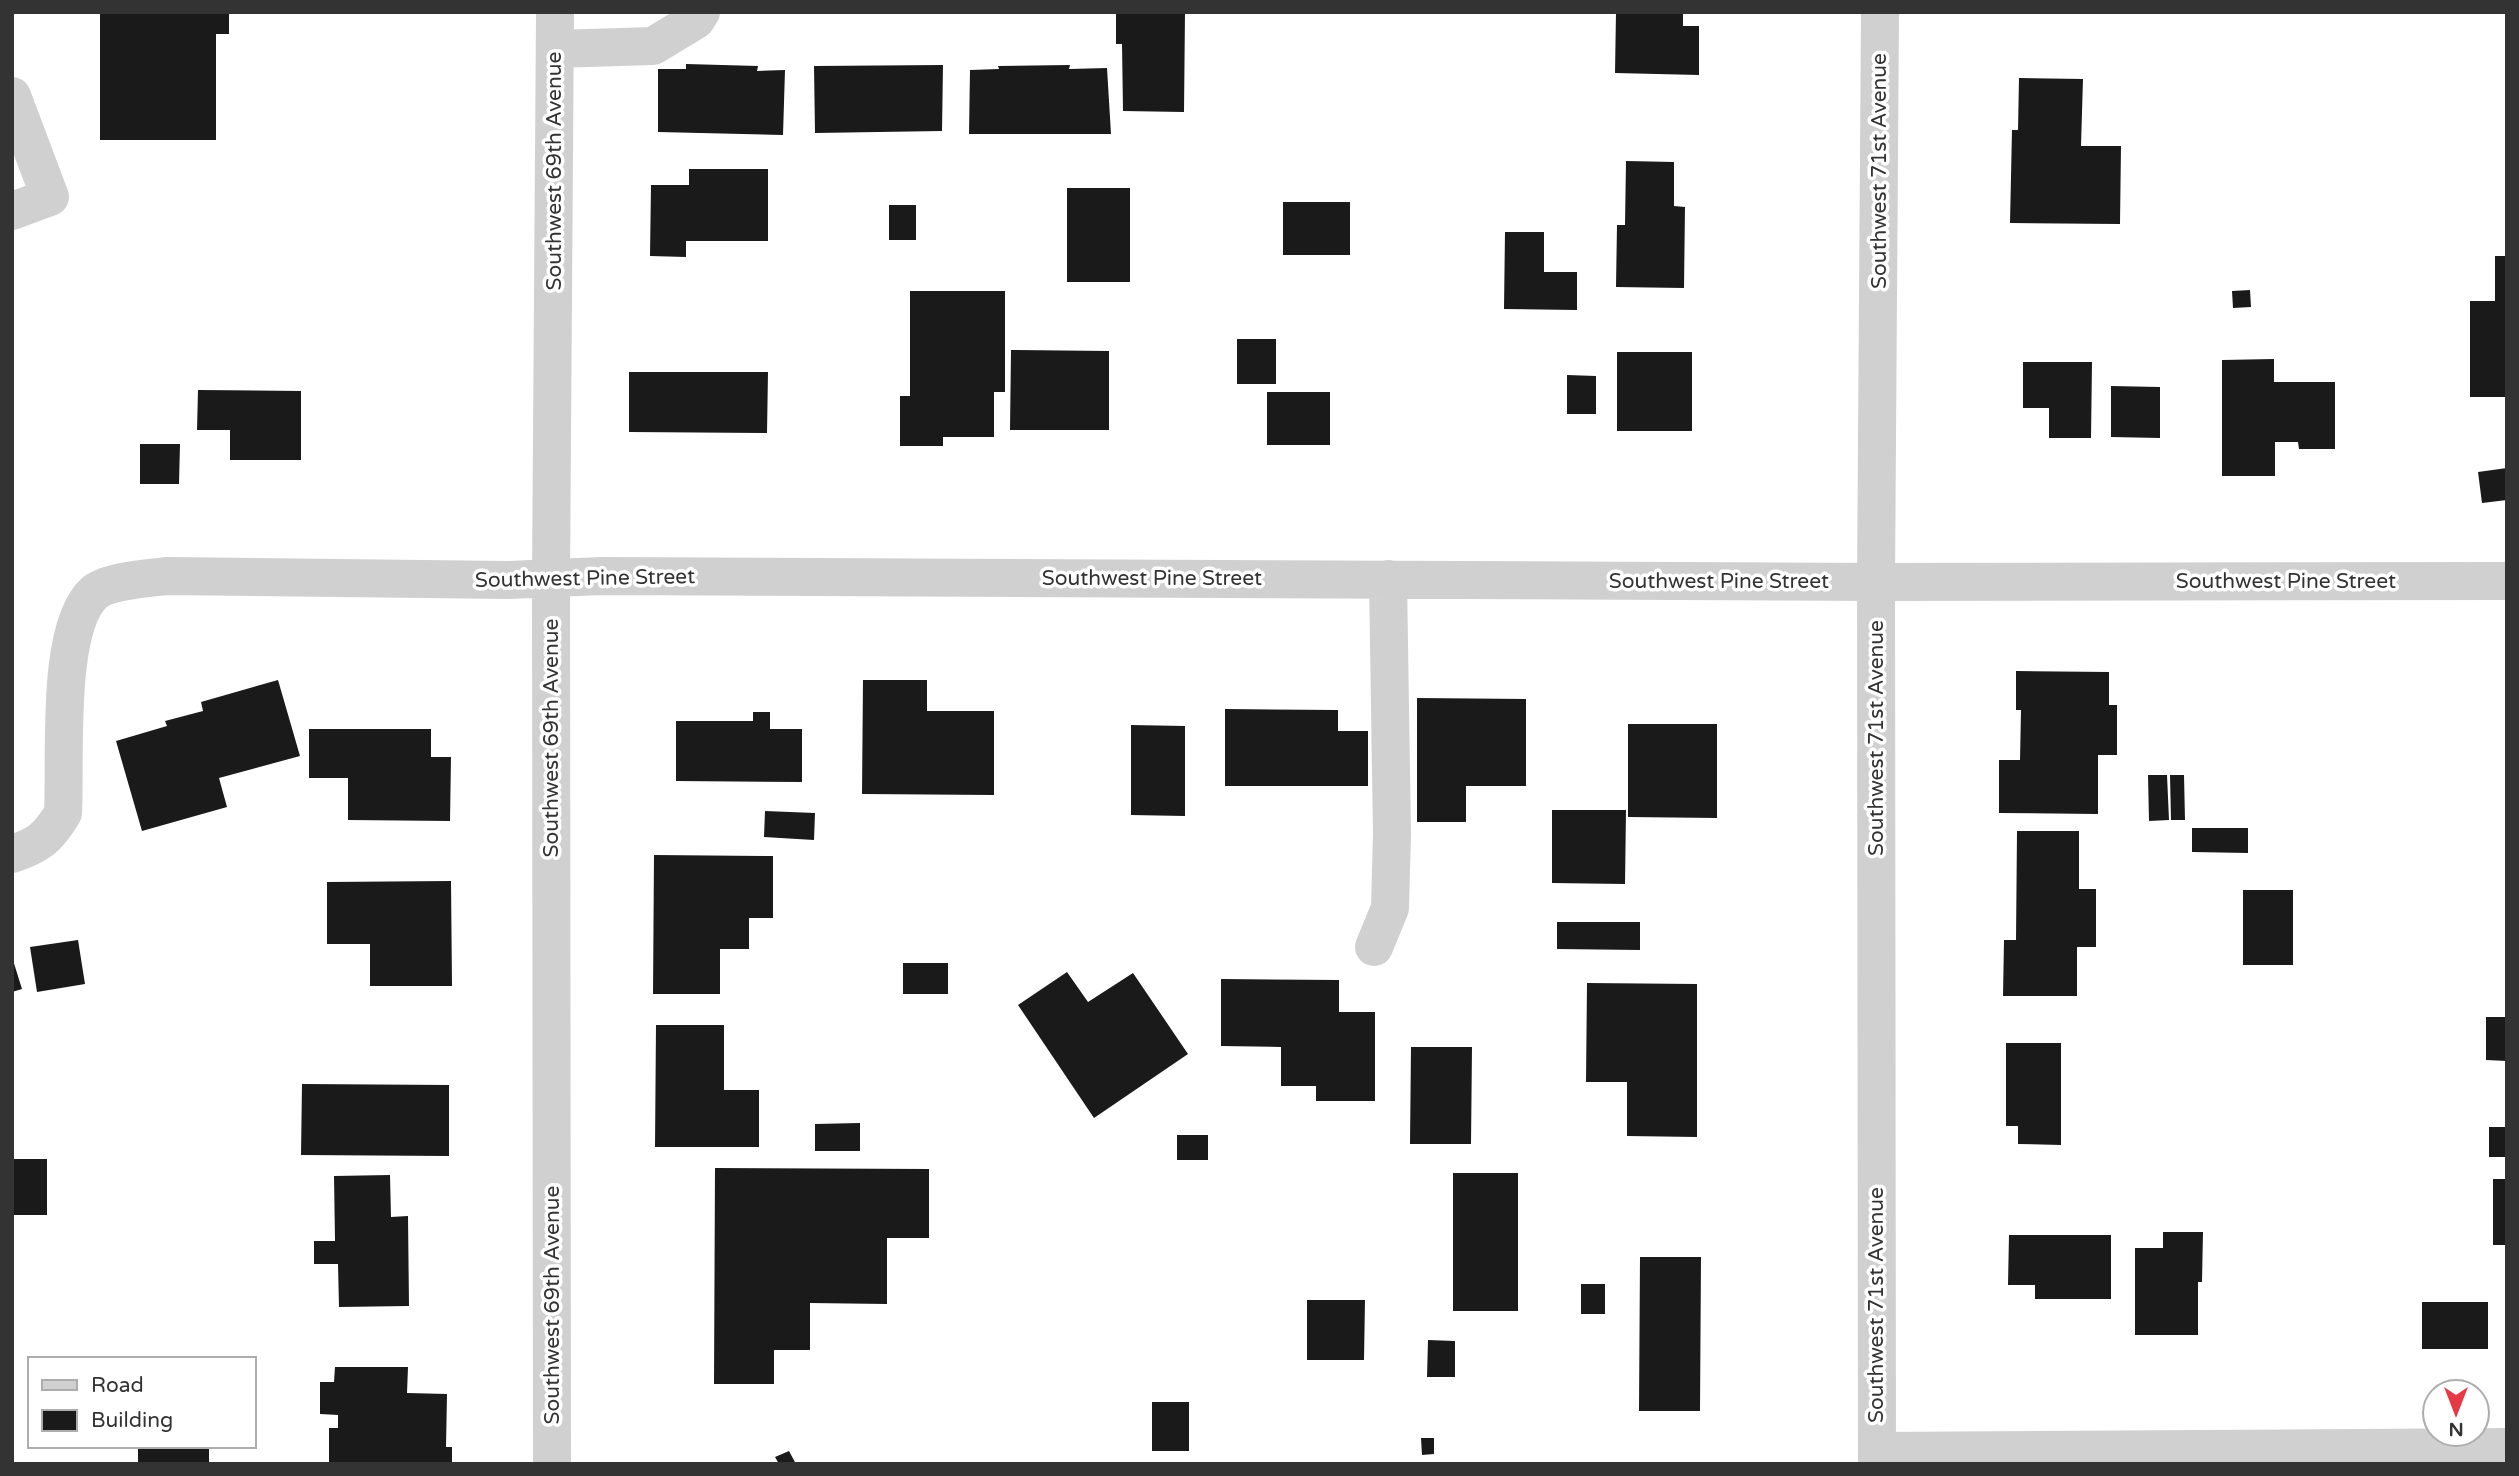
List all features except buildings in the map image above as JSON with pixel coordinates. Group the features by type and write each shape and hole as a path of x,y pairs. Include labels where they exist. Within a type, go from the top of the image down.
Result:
{"street":[{"path":"555,31 653,46 696,20 701,12"},
{"name":"Southwest 71st Avenue","path":"1877,1457 1876,582 1880,12"},
{"name":"Southwest 69th Avenue","path":"552,1464 551,579 555,31"},
{"path":"12,96 50,197 12,211"},
{"name":"Southwest Pine Street","path":"12,854 33,847 50,834 63,813 68,655 75,624 83,607 96,591 130,580 168,576 508,580 602,576 1876,582 2507,581"},
{"path":"1374,947 1390,908 1392,834 1388,579"},
{"path":"1877,1457 2507,1447"}]}
